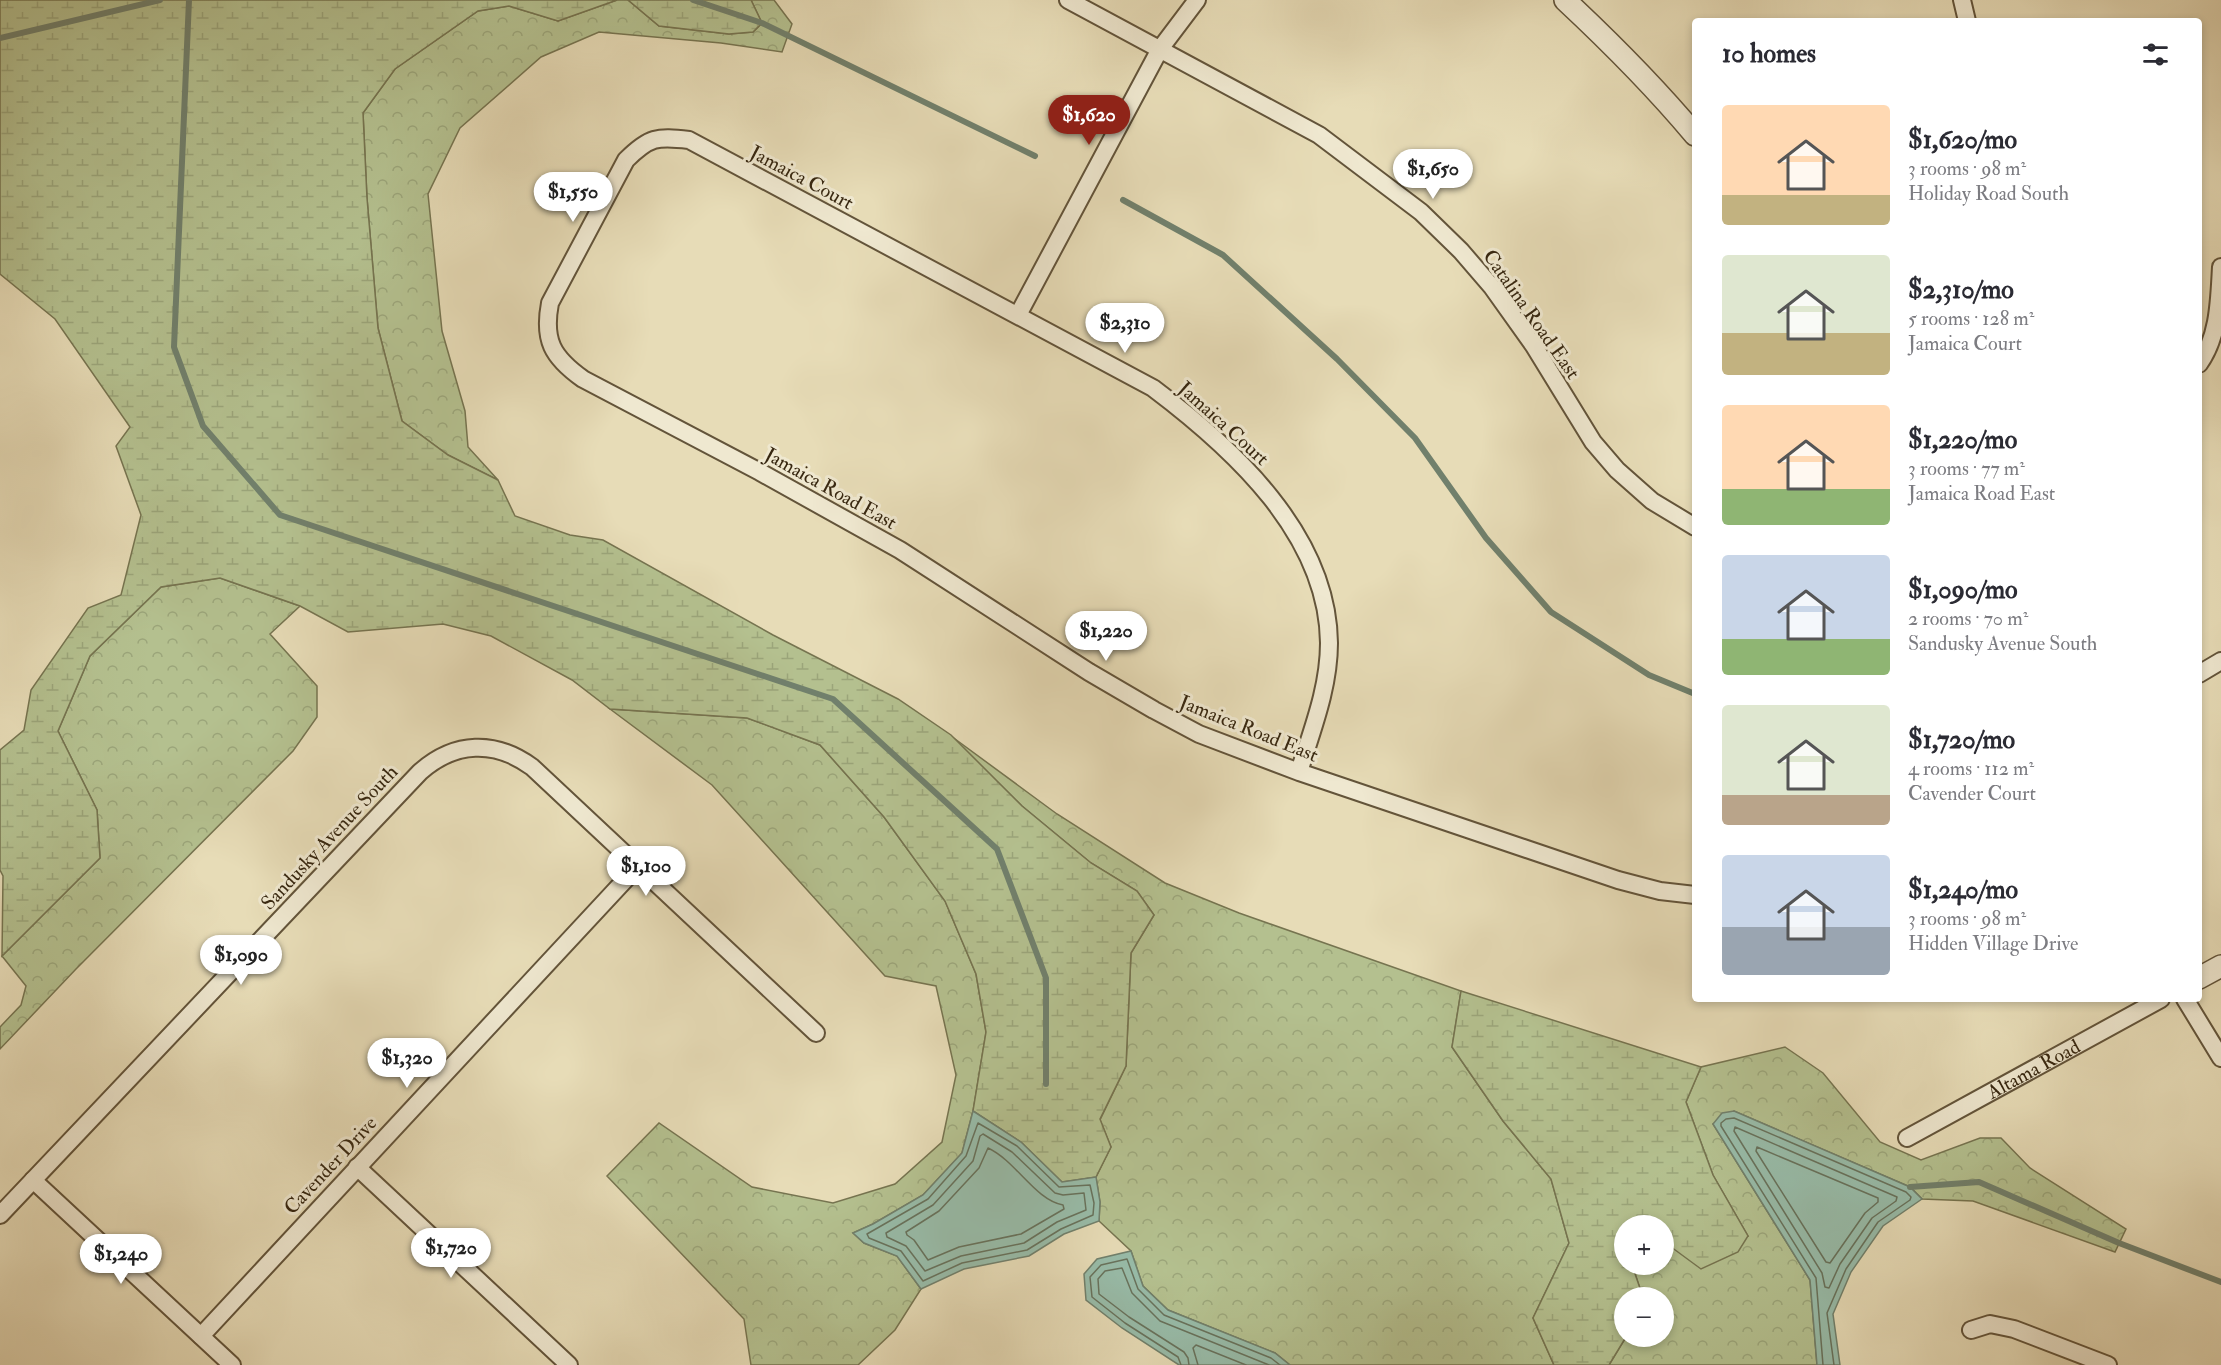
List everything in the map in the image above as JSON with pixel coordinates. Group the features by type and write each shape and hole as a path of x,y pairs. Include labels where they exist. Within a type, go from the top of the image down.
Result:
{"street":[{"name":"Catalina Road East","path":"1068,0 1319,135 1421,212 1461,251 1492,287 1534,346 1593,442 1617,470 1652,501 1692,525"},
{"path":"1018,315 1160,49 1197,0"},
{"path":"1565,0 1630,61 1658,90 1692,131"},
{"path":"1962,0 1966,18"},
{"name":"Jamaica Court","path":"551,346 547,322 550,303 626,160 641,144 663,137 688,140 1154,388 1194,419 1234,455 1265,490 1295,533 1313,567 1326,605 1329,644 1325,687 1299,772"},
{"path":"2202,360 2216,329 2221,267"},
{"name":"Jamaica Road East","path":"551,346 568,368 583,379 760,472 900,550 1089,672 1199,734 1299,772 1618,880 1660,891 1692,895"},
{"path":"2202,672 2221,662"},
{"name":"Sandusky Avenue South","path":"0,1215 420,772 439,757 459,749 481,747 502,750 518,757 532,767 638,866"},
{"path":"638,866 816,1033"},
{"name":"Cavender Drive","path":"201,1335 638,866"},
{"path":"2202,976 2221,966"},
{"name":"Altama Road","path":"1907,1138 2156,1002"},
{"path":"2187,1002 2221,1058"},
{"path":"357,1167 569,1365"},
{"path":"33,1180 232,1365"},
{"path":"1971,1330 1990,1324 2014,1329 2108,1365"}],"green space":[{"path":"0,0 617,0 558,21 509,6 478,11 395,69 363,113 367,198 378,328 402,421 448,455 498,480 515,516 570,535 603,540 773,635 898,699 951,735 1022,806 1091,863 1137,891 1154,915 1131,953 1126,1066 1100,1119 1111,1147 1096,1177 1062,1182 1021,1142 973,1111 986,1032 976,974 945,901 884,817 820,745 747,718 610,709 572,680 491,636 443,624 348,632 300,606 220,578 161,587 90,656 58,731 97,810 100,858 2,956 0,750 24,730 31,690 88,608 121,595 141,515 116,446 130,427 55,319 0,274"},
{"path":"617,0 628,0 659,26 729,34 753,32 762,23 751,0 774,0 792,24 782,52 721,43 599,32 541,57 460,128 428,194 442,331 465,411 468,447 498,480 448,455 402,421 378,328 367,198 363,113 395,69 478,11 509,6 558,21"},
{"path":"628,0 751,0 762,23 753,32 729,34 659,26"},
{"path":"220,578 300,606 270,634 317,686 317,717 293,751 76,969 0,1049 0,1027 21,1005 26,986 2,956 100,858 97,810 58,731 90,656 161,587"},
{"path":"610,709 747,718 820,745 884,817 945,901 976,974 986,1032 973,1111 962,1153 923,1195 853,1233 864,1243 897,1256 921,1289 895,1330 858,1365 751,1365 744,1319 607,1176 659,1123 752,1187 833,1203 895,1184 942,1142 956,1075 936,986 885,976 712,785"},
{"path":"951,736 1057,814 1165,883 1239,913 1461,991 1452,1047 1503,1121 1551,1179 1569,1243 1533,1318 1554,1365 1290,1365 1275,1353 1168,1310 1143,1286 1131,1251 1099,1221 1100,1202 1096,1177 1111,1147 1100,1120 1126,1066 1131,953 1154,915 1137,891 1091,863 1022,806"},
{"path":"1461,991 1701,1067 1686,1102 1713,1175 1748,1236 1738,1252 1701,1269 1674,1249 1674,1215 1614,1215 1614,1275 1635,1275 1640,1287 1614,1287 1614,1347 1620,1347 1609,1365 1554,1365 1533,1318 1569,1243 1551,1179 1503,1121 1452,1047"},
{"path":"1785,1047 1823,1073 1880,1142 1921,1160 1980,1138 2001,1138 2030,1168 2126,1229 2115,1252 1973,1201 1922,1199 1910,1187 1734,1111 1713,1124 1810,1280 1817,1365 1609,1365 1620,1347 1674,1347 1674,1287 1640,1287 1635,1275 1674,1275 1674,1242 1748,1236 1713,1175 1686,1102 1701,1067"}],"water":[{"path":"973,1111 1021,1142 1062,1182 1096,1177 1100,1202 1099,1221 1064,1234 1029,1256 964,1269 921,1289 897,1256 864,1243 853,1233 923,1195 962,1153"},
{"path":"1734,1111 1910,1187 1922,1199 1883,1226 1851,1272 1833,1314 1840,1365 1817,1365 1810,1280 1713,1124 1722,1113"},
{"path":"1131,1251 1143,1286 1168,1310 1275,1353 1290,1365 1179,1365 1122,1328 1086,1300 1084,1274 1097,1259"}],"waterway":[{"path":"0,38 160,0"},
{"path":"189,0 174,347 203,426 280,515 833,699 997,849 1046,978 1046,1084"},
{"path":"693,0 762,23 1035,156"},
{"path":"1123,200 1223,255 1337,359 1415,438 1486,538 1551,612 1649,675 1692,693"},
{"path":"1910,1187 1979,1182 2119,1243 2221,1282"}]}
